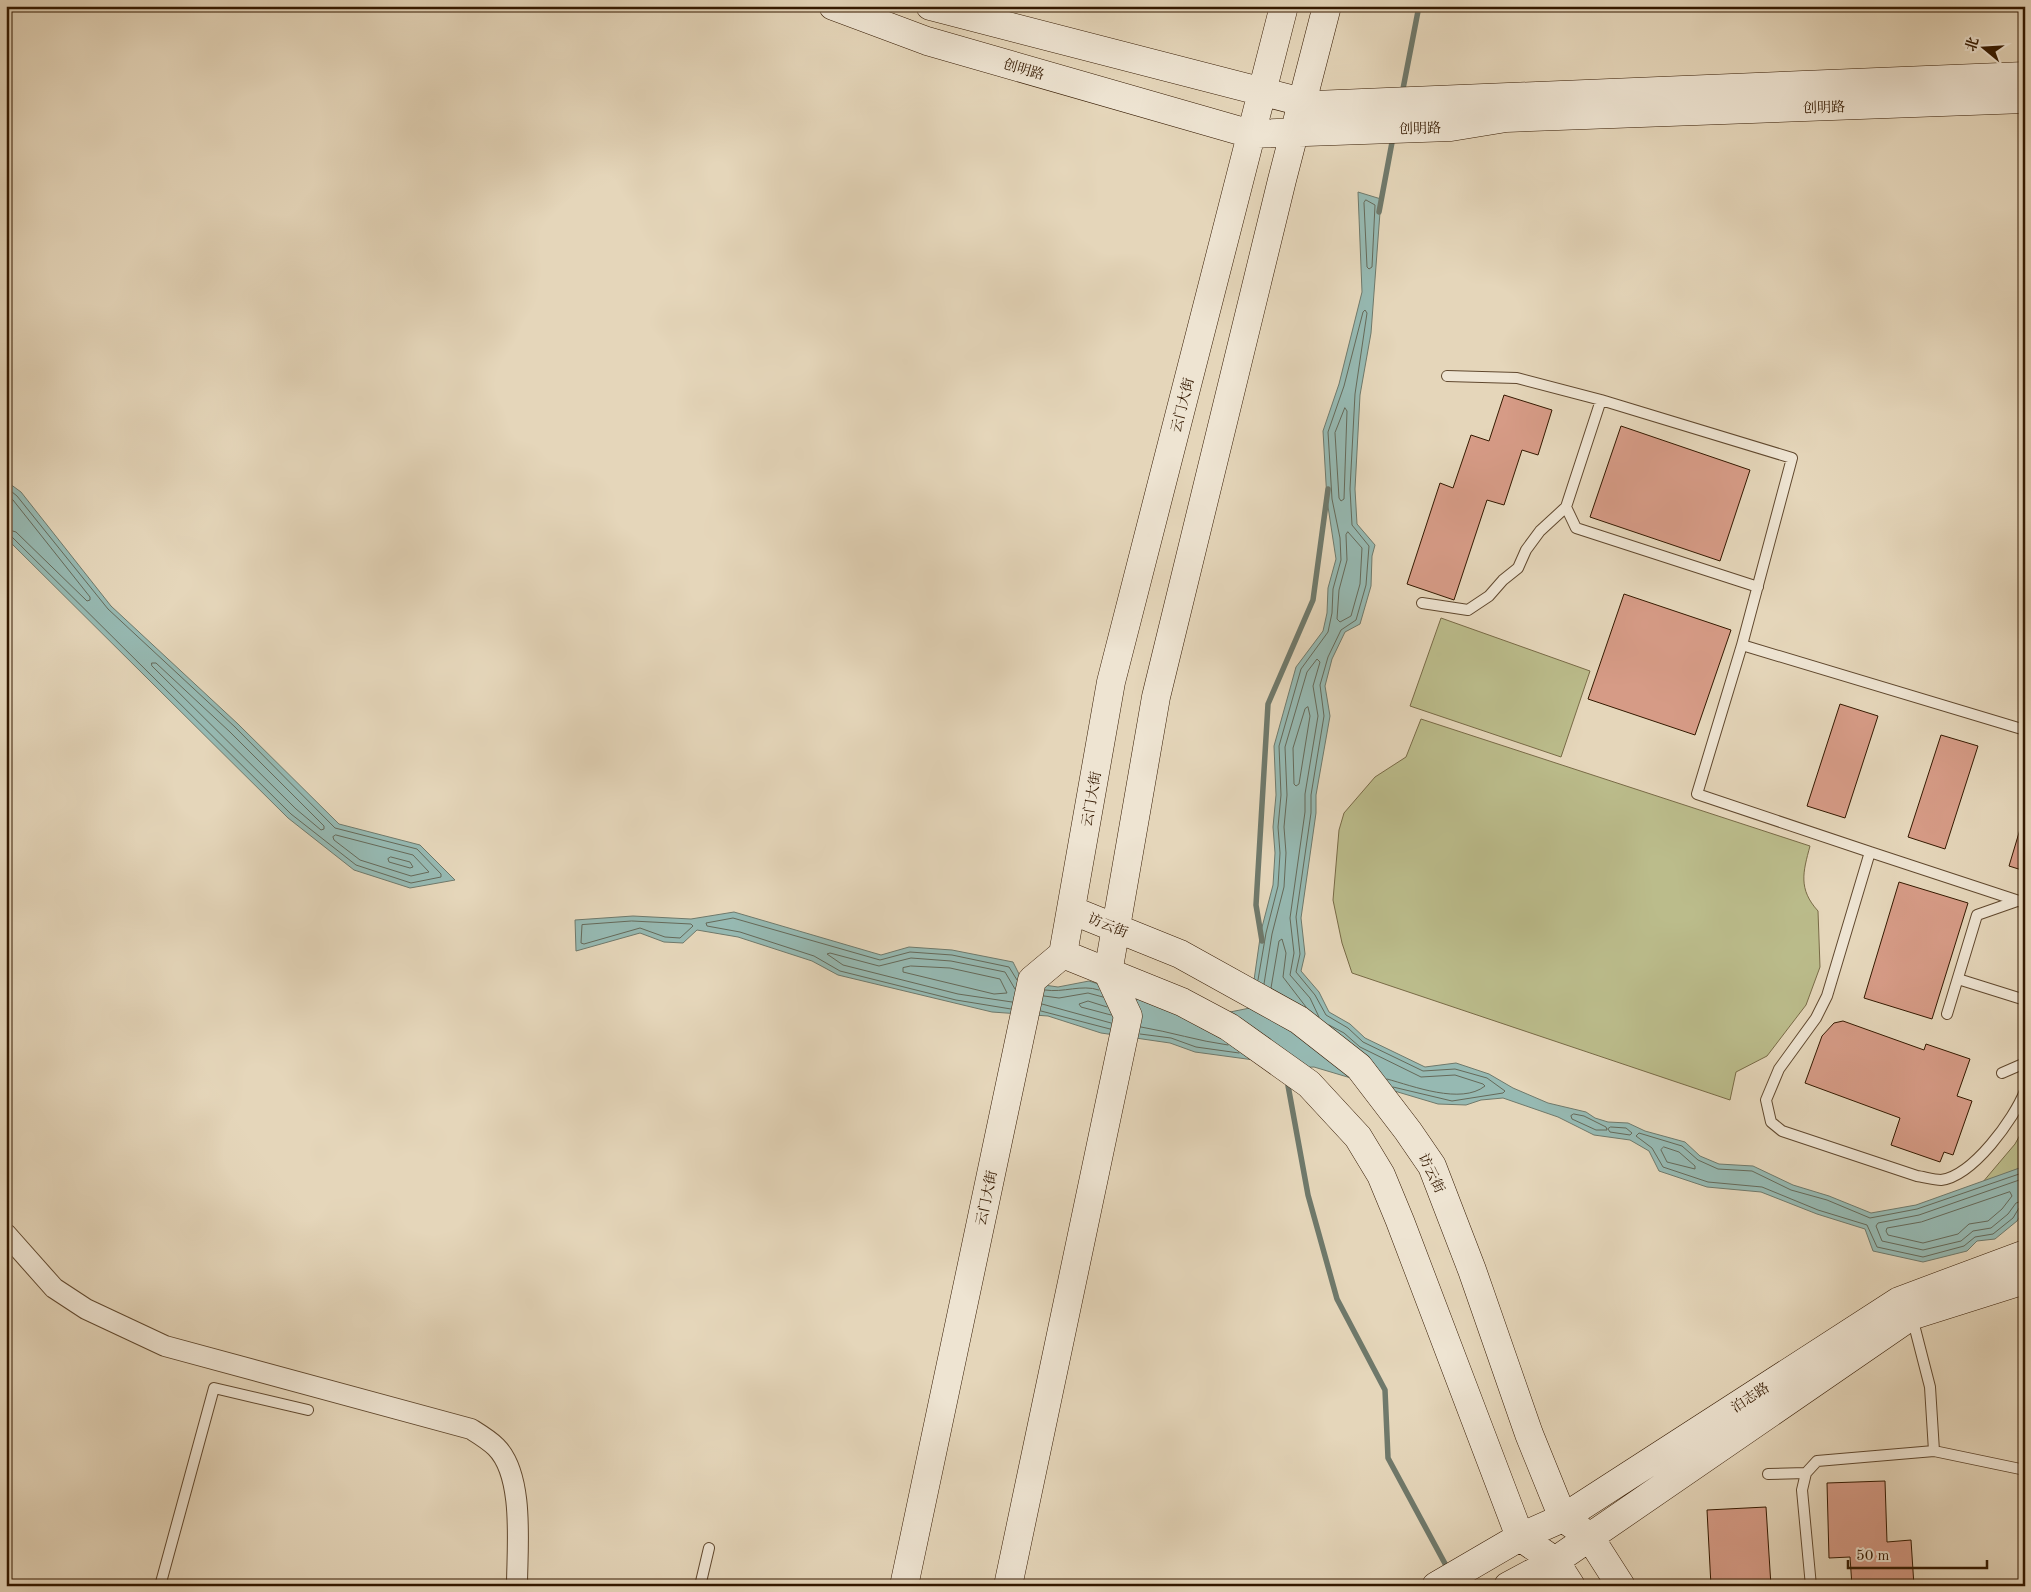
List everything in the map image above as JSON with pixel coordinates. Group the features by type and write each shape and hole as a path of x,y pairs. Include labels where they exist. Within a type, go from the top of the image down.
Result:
{"main road":[{"name":"创明路","path":"832,6 927,41 1251,134 1439,128 1506,118 2025,99"},
{"name":"创明路","path":"930,6 1314,105 2025,76"},
{"name":"云门大街","path":"904,1586 1032,980 1063,954 1111,682 1284,6"},
{"path":"1008,1586 1128,1016 1108,973 1156,697 1294,132 1328,6"},
{"name":"访云街","path":"1071,910 1190,959 1299,1020 1359,1067 1432,1166 1472,1270 1529,1434 1563,1518"},
{"path":"1063,954 1182,1002 1229,1027 1309,1084 1358,1137 1381,1175 1520,1537 1571,1586"},
{"name":"泊志路","path":"1436,1586 1520,1537 1563,1518 1899,1301 2025,1254"},
{"name":"泊志路","path":"1508,1586 1549,1565 1911,1316 2025,1280"},
{"path":"1563,1518 1589,1536 1621,1586"}],"street":[{"path":"6,1234 54,1288 86,1309 165,1346 470,1429 497,1447 510,1472 517,1503 517,1586"}],"lane":[{"path":"1447,376 1516,378 1601,400 1792,458 1742,645 1697,794 2021,902"},
{"path":"1422,603 1468,610 1489,596 1503,580 1518,568 1526,550 1540,531 1566,507 1601,400"},
{"path":"1566,507 1576,528 1591,535 1758,587"},
{"path":"1742,645 2025,730"},
{"path":"1870,852 1828,996 1816,1018 1779,1069 1769,1090 1766,1100 1772,1122 1782,1131 1877,1164 1918,1176 1941,1180 1968,1167 1986,1150 2019,1107 2025,1091"},
{"path":"1947,1014 1977,914 2021,902"},
{"path":"1958,979 2025,1000"},
{"path":"2002,1073 2025,1063"},
{"path":"1911,1316 1930,1387 1934,1451"},
{"path":"160,1586 214,1388 308,1410"},
{"path":"1811,1586 1802,1490 1806,1473 1817,1461 1934,1451 2025,1470"},
{"path":"1768,1474 1806,1473"},
{"path":"700,1586 709,1548"}],"green space":[{"path":"1441,618 1590,671 1561,757 1410,706"},
{"path":"1421,719 1810,846 1805,864 1804,880 1807,895 1818,911 1820,967 1806,1005 1767,1056 1736,1072 1730,1100 1352,973 1342,943 1333,900 1339,830 1344,813 1375,777 1406,757"},
{"path":"2025,1126 2025,1166 1982,1183 2015,1144"}],"water":[{"path":"1358,192 1381,199 1371,333 1360,395 1355,489 1357,524 1375,545 1372,556 1371,586 1360,624 1345,632 1332,659 1325,686 1330,716 1316,795 1316,813 1301,918 1305,954 1301,971 1319,992 1329,1012 1350,1024 1365,1038 1425,1067 1456,1063 1489,1074 1513,1088 1548,1103 1586,1112 1595,1118 1608,1122 1628,1123 1645,1131 1685,1142 1700,1156 1719,1164 1753,1166 1793,1185 1829,1196 1871,1213 1916,1205 2025,1166 2025,1209 2017,1221 1995,1239 1977,1241 1967,1251 1923,1262 1873,1251 1865,1229 1817,1214 1761,1192 1707,1187 1659,1171 1649,1151 1630,1140 1594,1135 1558,1117 1503,1098 1481,1100 1466,1105 1438,1104 1314,1067 1283,1068 1254,1060 1195,1052 1170,1043 1101,1033 1048,1016 992,1012 838,975 812,961 738,937 697,930 683,943 664,942 640,933 576,951 575,920 633,916 691,919 734,912 881,955 909,947 952,950 1013,962 1023,982 1058,987 1089,981 1167,1006 1230,1012 1250,1008 1261,931 1273,885 1275,853 1273,827 1276,795 1274,746 1296,667 1323,631 1327,613 1328,588 1336,559 1327,500 1323,431 1339,384 1362,292"},
{"path":"6,481 21,492 111,606 238,724 339,824 420,845 455,880 410,888 354,870 288,818 6,538"}],"building":[{"path":"1504,395 1552,410 1538,455 1522,450 1504,505 1487,500 1454,600 1407,584 1440,483 1453,488 1471,435 1489,441"},
{"path":"1621,426 1750,470 1720,561 1590,517"},
{"path":"1624,594 1731,630 1695,735 1588,699"},
{"path":"1840,704 1878,716 1845,818 1807,806"},
{"path":"1941,735 1978,746 1945,849 1908,837"},
{"path":"2021,826 2025,826 2025,871 2009,866"},
{"path":"1899,882 1968,903 1932,1019 1864,998"},
{"path":"1843,1021 1924,1050 1926,1044 1970,1059 1957,1096 1972,1101 1953,1155 1944,1152 1940,1162 1891,1145 1900,1118 1805,1083 1822,1036 1834,1023"},
{"path":"1885,1481 1887,1542 1911,1540 1914,1586 1852,1586 1850,1557 1829,1558 1827,1483"},
{"path":"1766,1507 1771,1586 1711,1586 1707,1510"}],"waterway":[{"path":"1402,94 1419,6"},
{"path":"1379,212 1393,137"},
{"path":"1262,941 1256,905 1268,704 1313,600 1328,489"},
{"path":"1287,1080 1308,1195 1337,1299 1385,1390 1388,1458 1449,1571"}]}
